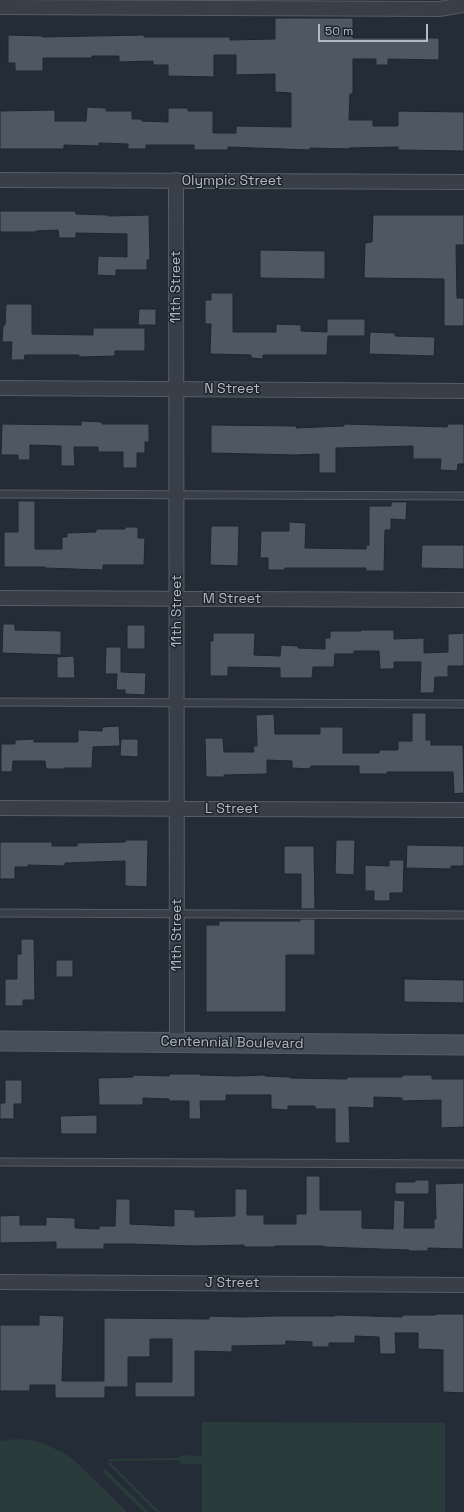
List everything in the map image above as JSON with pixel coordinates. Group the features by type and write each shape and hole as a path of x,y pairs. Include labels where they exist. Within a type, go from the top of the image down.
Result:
{"main road":[{"name":"Centennial Boulevard","path":"0,1041 464,1045"}],"street":[{"path":"0,7 250,4 439,9 464,5"},
{"name":"Olympic Street","path":"0,180 464,182"},
{"name":"11th Street","path":"176,180 176,495 178,703 176,808 177,1042"},
{"name":"N Street","path":"0,388 464,390"},
{"name":"M Street","path":"0,598 464,600"},
{"name":"L Street","path":"0,808 464,810"},
{"name":"J Street","path":"0,1282 464,1285"}],"lane":[{"path":"0,494 464,496"},
{"path":"0,702 464,704"},
{"path":"0,912 464,915"},
{"path":"0,1162 464,1164"}],"shaded area":[{"path":"202,1422 445,1423 445,1512 202,1512 202,1464 182,1464 177,1460 109,1461 109,1459 177,1458 183,1455 202,1456"},
{"path":"16,1439 42,1443 66,1454 127,1512 0,1512 0,1441"},
{"path":"110,1462 160,1512 156,1512 108,1464"},
{"path":"105,1469 149,1512 144,1512 103,1472"}],"building":[{"path":"275,18 353,18 353,38 439,38 439,60 388,59 388,65 376,65 376,59 353,59 353,94 350,94 349,120 373,120 373,126 398,126 398,111 464,112 464,151 398,150 398,147 348,149 310,148 310,150 228,147 228,150 194,150 194,145 146,145 146,149 128,149 128,144 99,143 99,146 64,145 64,149 0,149 0,111 55,110 55,121 86,121 87,107 106,108 106,111 132,111 132,119 168,122 168,108 188,108 188,111 213,111 213,133 236,133 236,126 291,127 291,93 275,92 275,74 236,75 236,55 214,55 214,77 168,76 168,65 153,65 153,61 119,62 119,56 92,56 92,58 43,58 43,71 15,71 15,63 8,63 8,35 43,37 144,35 144,37 230,37 230,40 275,39"},
{"path":"0,211 75,211 76,214 108,216 149,215 150,260 147,260 147,270 116,270 116,276 97,275 98,256 127,257 127,234 76,233 76,238 59,238 58,230 35,232 0,232"},
{"path":"373,215 464,215 464,245 456,245 457,298 464,298 464,326 444,326 444,279 364,278 365,243 372,242"},
{"path":"260,250 325,251 325,279 260,278"},
{"path":"211,293 233,293 233,332 276,332 276,324 301,325 301,331 327,332 327,319 365,319 365,336 328,336 327,355 263,355 263,359 251,358 251,355 210,354 211,324 205,324 205,300 211,300"},
{"path":"6,304 32,304 32,334 93,335 93,328 145,328 145,351 115,351 115,356 79,357 79,355 25,355 24,360 11,360 12,342 2,342 3,325 5,325"},
{"path":"139,309 156,309 156,325 138,325"},
{"path":"370,332 395,333 395,336 435,337 434,356 369,354"},
{"path":"81,421 102,422 102,424 149,424 149,442 145,442 145,453 137,453 137,468 123,468 123,452 98,452 98,447 74,447 75,466 61,466 61,446 30,445 30,460 18,460 18,455 1,455 2,424 81,425"},
{"path":"344,424 447,427 448,424 464,424 464,464 458,464 457,471 440,470 441,459 413,459 413,446 336,448 336,473 319,473 319,454 296,455 211,453 211,425 297,426 296,428 344,426"},
{"path":"18,501 35,501 35,549 62,549 62,537 67,537 67,533 96,532 96,529 125,529 125,527 138,527 138,538 145,538 144,565 103,565 103,570 45,567 4,567 4,532 18,532"},
{"path":"391,502 407,502 406,520 391,519 391,530 385,530 384,571 366,571 366,568 285,568 285,570 268,570 268,558 260,558 261,531 289,531 289,522 306,523 305,548 366,549 366,545 369,545 369,506 391,506"},
{"path":"211,526 239,526 238,566 210,565"},
{"path":"422,545 464,545 464,569 421,568"},
{"path":"3,624 15,624 15,630 61,631 61,655 2,653"},
{"path":"127,625 145,625 145,649 127,649"},
{"path":"394,630 394,639 424,638 424,653 448,652 448,634 464,633 464,666 448,666 448,677 435,677 434,693 420,693 421,662 394,662 394,669 380,669 379,651 354,651 354,654 335,654 334,667 313,667 312,678 280,678 280,668 228,667 228,676 210,676 210,641 213,641 213,633 255,633 254,655 280,656 281,645 298,646 298,648 325,649 325,638 330,638 330,631"},
{"path":"106,647 121,647 121,672 146,673 145,695 125,694 125,690 116,690 117,674 105,674"},
{"path":"74,656 75,678 57,678 57,657"},
{"path":"412,713 426,713 426,740 431,740 431,745 463,745 464,793 454,794 453,772 387,772 387,774 359,774 359,766 311,766 310,769 292,768 292,761 267,760 267,774 206,777 205,738 223,738 224,752 254,752 253,746 257,746 256,715 274,714 275,734 320,734 320,727 343,727 343,753 379,753 379,750 398,750 398,741 412,741"},
{"path":"119,726 120,746 93,747 92,768 46,769 45,761 13,761 12,772 1,772 1,744 15,744 15,740 34,739 34,742 78,742 78,730 102,731 102,727"},
{"path":"121,739 138,739 138,757 120,756"},
{"path":"126,840 148,840 147,887 125,886 125,861 65,863 65,866 28,865 28,867 15,867 15,879 0,879 0,842 52,842 52,846 77,846 77,843 125,842"},
{"path":"336,840 355,840 354,875 335,874"},
{"path":"407,845 464,846 464,866 451,866 451,869 406,868"},
{"path":"284,846 314,846 315,909 301,909 301,874 284,874"},
{"path":"389,860 404,860 403,893 390,893 390,901 374,901 374,891 365,891 365,865 389,866"},
{"path":"300,919 315,919 315,955 286,955 286,1012 206,1012 206,925 219,925 219,921 300,921"},
{"path":"21,939 34,939 35,1000 23,1000 23,1006 5,1006 5,979 17,979 17,954 21,954"},
{"path":"56,960 73,960 73,977 56,977"},
{"path":"404,979 464,980 464,1003 404,1002"},
{"path":"169,1074 237,1076 265,1075 290,1078 347,1079 347,1077 402,1077 402,1075 432,1075 432,1079 464,1079 464,1127 441,1128 441,1100 402,1101 402,1098 374,1097 374,1108 349,1107 350,1143 335,1143 335,1109 315,1109 315,1106 288,1106 288,1110 271,1109 271,1095 226,1095 226,1101 200,1101 201,1119 189,1119 189,1101 169,1101 169,1099 143,1098 143,1105 99,1105 98,1078 133,1077 133,1075 169,1076"},
{"path":"5,1080 22,1080 22,1104 14,1104 14,1119 0,1119 0,1103 5,1103"},
{"path":"97,1115 97,1134 61,1134 60,1116"},
{"path":"306,1176 320,1176 320,1210 362,1210 362,1228 393,1229 394,1200 405,1201 404,1228 434,1228 434,1219 436,1219 435,1184 464,1183 463,1249 428,1248 428,1251 409,1251 324,1246 244,1247 244,1245 196,1246 104,1244 104,1249 56,1249 56,1242 0,1243 0,1216 20,1215 20,1225 46,1225 46,1217 75,1218 75,1228 99,1229 99,1226 115,1226 116,1199 130,1199 130,1224 174,1226 174,1209 195,1210 195,1217 235,1216 235,1189 247,1189 247,1215 264,1215 264,1224 296,1224 296,1214 306,1214"},
{"path":"415,1180 429,1180 429,1194 395,1194 395,1182 415,1182"},
{"path":"464,1314 464,1393 443,1392 443,1350 418,1349 418,1333 395,1333 396,1354 380,1354 379,1337 355,1336 355,1343 329,1343 329,1347 312,1347 312,1342 286,1341 286,1345 232,1346 232,1352 195,1351 195,1397 135,1397 135,1382 172,1382 172,1339 150,1339 150,1357 128,1357 128,1387 105,1387 105,1398 55,1398 55,1385 30,1385 30,1391 0,1391 0,1325 39,1325 39,1315 64,1316 62,1381 104,1381 104,1318 209,1319 209,1316 241,1317 335,1315 402,1317 402,1315"}]}
